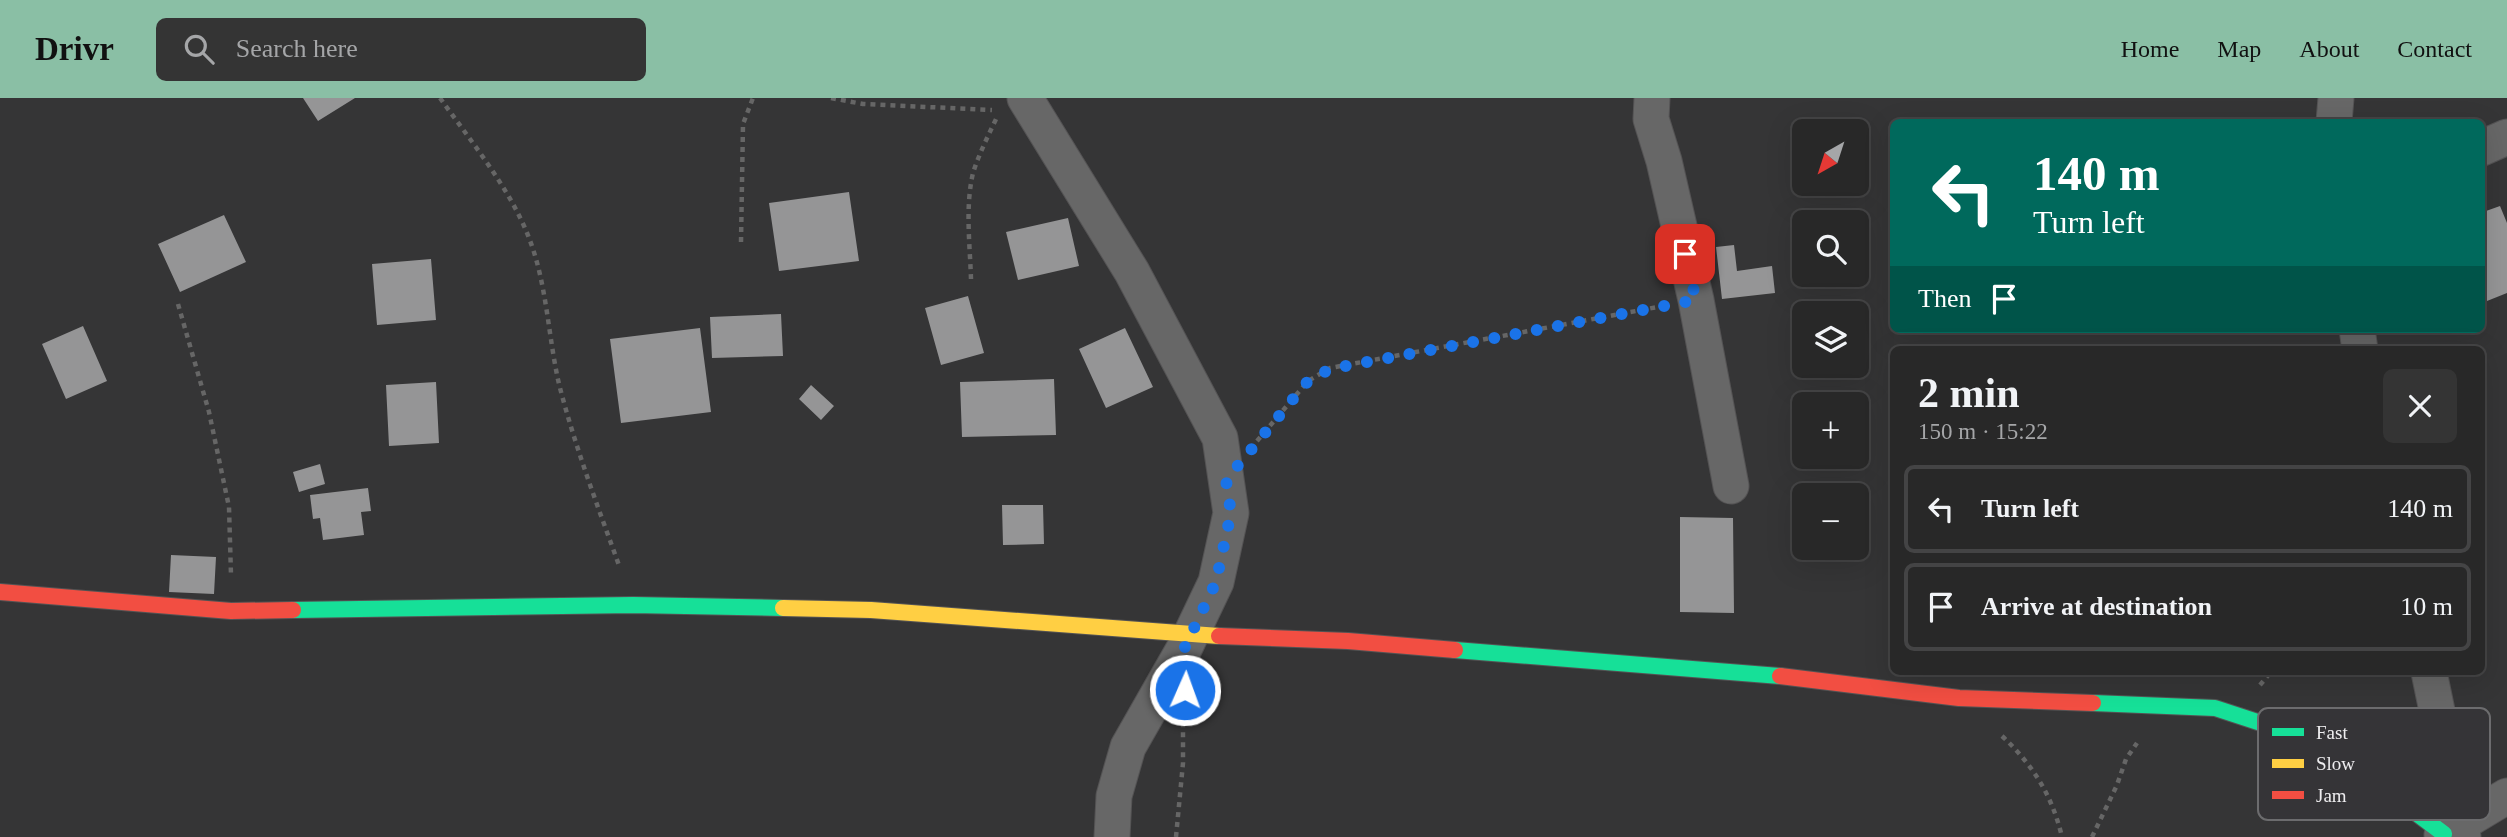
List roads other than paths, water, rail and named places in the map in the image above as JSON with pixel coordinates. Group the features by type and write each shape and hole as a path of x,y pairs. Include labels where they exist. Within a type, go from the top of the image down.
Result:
{"street":[{"path":"1025,98 1145,295 1220,438 1231,513 1216,582 1191,635 1128,747 1114,796 1112,837"},
{"path":"1652,98 1651,120 1664,161 1696,300 1731,486"},
{"path":"2334,119 2336,98"},
{"path":"2485,147 2507,137"},
{"path":"0,592 231,611 633,605 871,610 1191,635 1348,641 1777,676 1959,698 2215,708 2258,722"},
{"path":"2429,675 2434,708"},
{"path":"2490,807 2507,796"},
{"path":"2432,820 2452,833 2471,820"}]}
